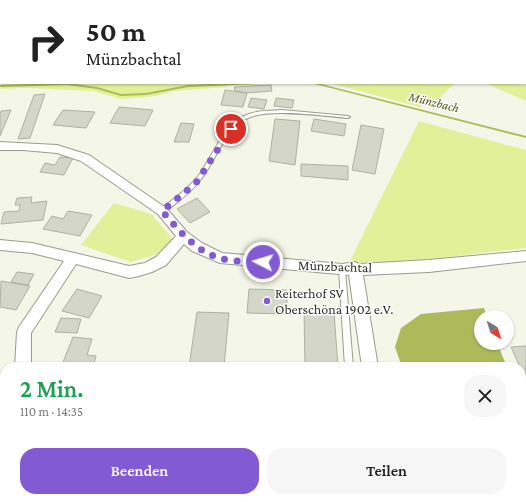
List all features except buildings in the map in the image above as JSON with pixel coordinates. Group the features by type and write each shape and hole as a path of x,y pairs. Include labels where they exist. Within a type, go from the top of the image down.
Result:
{"street":[{"name":"Münzbachtal","path":"0,146 23,146 70,152 97,165 162,211 184,236 197,247 220,258 349,269 429,266 526,256"},
{"path":"0,245 32,248 129,272 143,270 155,265 168,256 184,236"},
{"path":"23,362 24,332 73,258"},
{"path":"349,269 369,362"}],"lane":[{"path":"162,211 196,183 231,129 246,116 284,112 348,117"},
{"path":"349,269 349,362"}],"shaded area":[{"path":"2,84 226,84 226,87 174,91 156,96 121,99 93,91 26,88 0,89"},
{"path":"334,84 454,84 433,104 419,107"},
{"path":"487,84 526,84 526,101"},
{"path":"419,121 526,150 526,248 413,261 349,263"},
{"path":"114,203 151,214 172,238 170,246 161,253 131,262 81,245"},
{"path":"484,308 485,310 474,310 474,350 500,350 505,362 400,362 395,347 401,328 421,314"}],"waterway":[{"name":"Münzbach","path":"0,86 67,84"},
{"name":"Münzbach","path":"67,84 97,88 121,95 146,94 188,86 237,84"},
{"name":"Münzbach","path":"317,84 526,137"}],"place":[{"name":"Reiterhof SV Oberschöna 1902 e.V.","path":"267,301"}],"route":[{"path":"231,129 196,183 162,211 184,236 197,247 220,258 263,262"}]}
